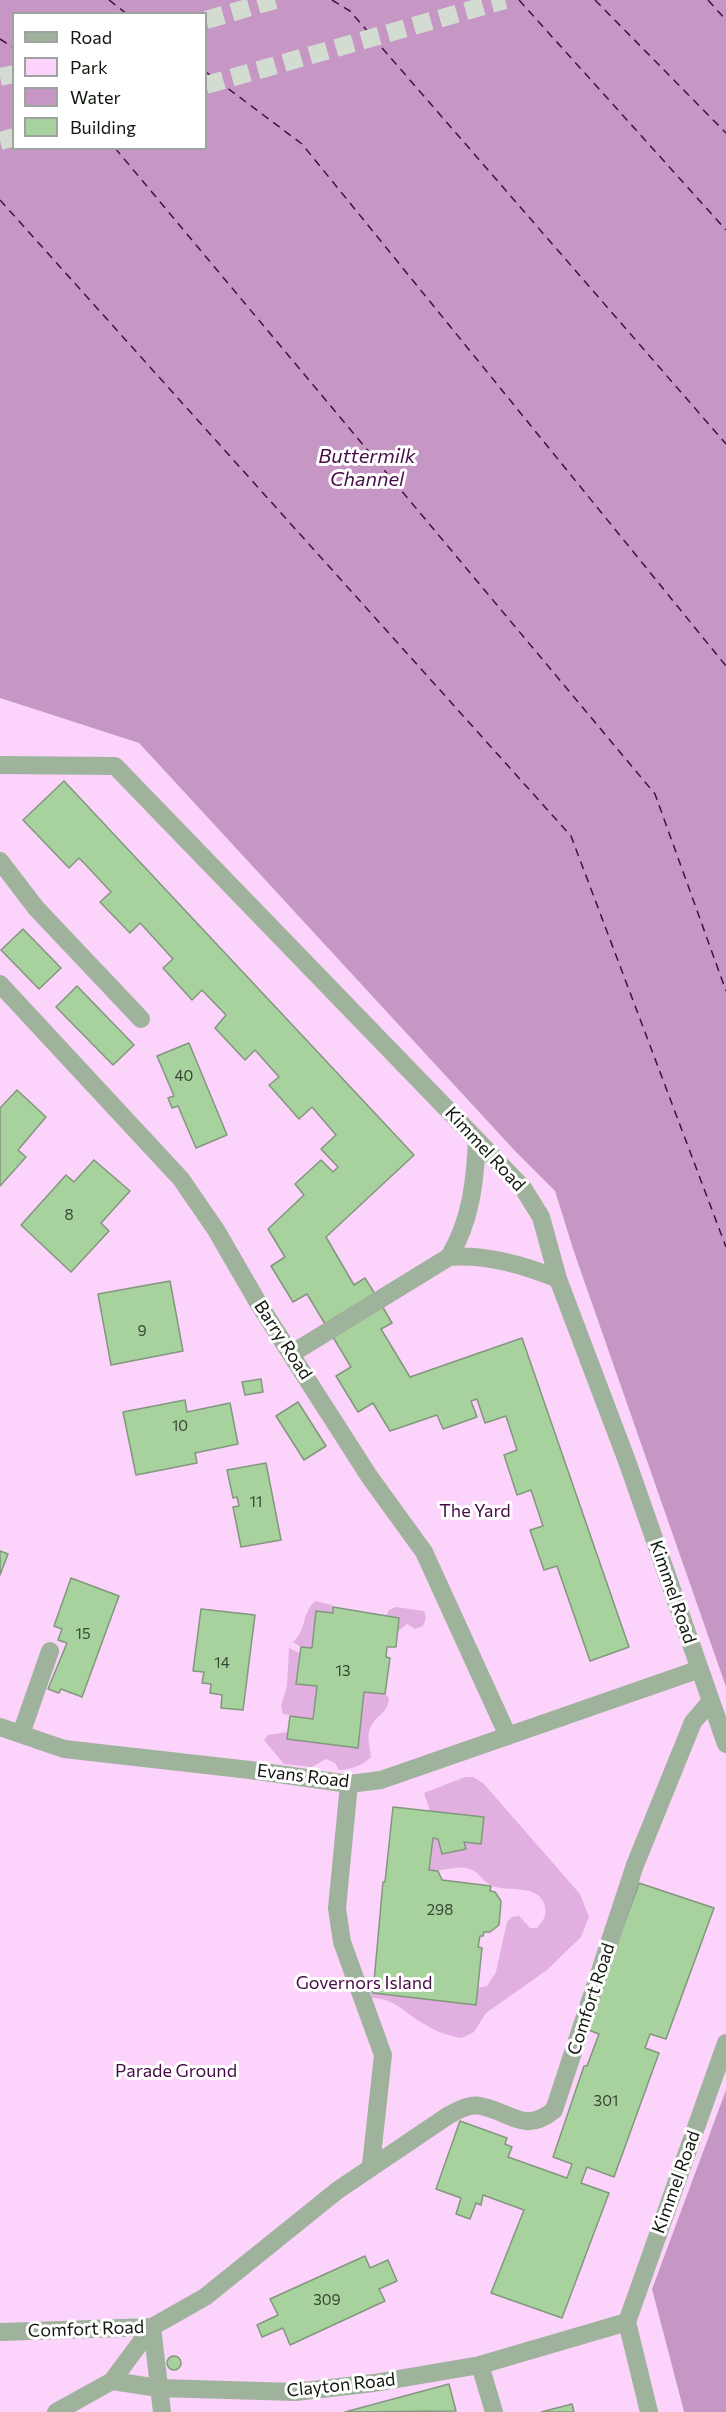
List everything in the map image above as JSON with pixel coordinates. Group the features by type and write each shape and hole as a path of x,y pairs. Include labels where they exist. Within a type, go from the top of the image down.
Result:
{"street":[{"name":"Kimmel Road","path":"0,765 115,766 477,1140 532,1200 541,1217 558,1279 624,1454 726,1744"},
{"path":"0,861 36,908 141,1019"},
{"name":"Barry Road","path":"0,984 181,1179 216,1230 291,1354 369,1476 424,1552 508,1736"},
{"path":"291,1354 449,1257 460,1239 471,1200 476,1176 477,1140"},
{"path":"449,1257 466,1256 500,1260 558,1279"},
{"path":"21,1734 50,1651"},
{"name":"Evans Road","path":"0,1727 63,1749 250,1770 349,1784 381,1780 700,1669"},
{"name":"Comfort Road","path":"0,2332 152,2327 206,2297 371,2165 467,2106 481,2106 528,2122 543,2119 554,2110 635,1865 693,1722 711,1701"},
{"path":"349,1784 337,1908 342,1942 383,2055 371,2165"},
{"name":"Kimmel Road","path":"627,2322 726,2043"},
{"path":"627,2322 650,2412"},
{"name":"Clayton Road","path":"112,2381 159,2388 295,2392 374,2384 480,2365 627,2322"},
{"path":"56,2412 112,2381 152,2327"},
{"path":"152,2327 162,2412"},
{"path":"480,2365 494,2412"}],"green space":[{"name":"Governors Island","path":"0,698 139,743 515,1151 555,1191 574,1252 726,1687 726,2090 652,2289 684,2412 0,2412"}],"shaded area":[{"path":"315,1601 332,1605 333,1613 316,1612 312,1648 301,1647 293,1642 300,1633 308,1611"},
{"path":"396,1607 424,1611 426,1618 423,1626 415,1629 407,1624 398,1631 399,1618 386,1616 389,1610"},
{"path":"289,1648 300,1653 296,1684 317,1686 313,1719 283,1714 281,1705 287,1687"},
{"path":"364,1692 385,1694 389,1698 385,1710 369,1731 371,1757 360,1765 339,1770 335,1763 326,1759 312,1767 284,1764 264,1740 268,1735 288,1732 288,1739 357,1747"},
{"path":"465,1777 473,1777 483,1783 580,1894 589,1917 581,1937 547,1970 486,2013 474,2032 462,2038 434,2030 394,2004 372,1998 367,1983 374,1984 373,1993 475,2004 477,1988 487,1986 496,1972 507,1922 512,1917 519,1916 530,1928 537,1928 543,1919 546,1910 544,1903 535,1893 493,1886 474,1871 466,1868 429,1870 433,1838 438,1839 443,1854 466,1849 464,1842 481,1844 484,1817 430,1811 424,1793"}],"water":[{"name":"Buttermilk Channel","path":"0,0 726,0 726,1687 574,1252 555,1191 515,1151 139,743 0,698"},
{"path":"726,2090 726,2412 684,2412 652,2289"}],"building":[{"path":"64,781 414,1155 326,1237 354,1285 365,1278 378,1299 392,1323 381,1329 410,1377 522,1338 629,1647 590,1661 557,1566 544,1570 530,1530 543,1526 531,1490 517,1495 504,1455 517,1450 506,1416 485,1423 477,1399 471,1401 477,1417 443,1429 437,1415 390,1431 373,1403 358,1412 336,1376 351,1367 307,1294 293,1302 271,1266 285,1257 268,1229 304,1195 295,1184 321,1160 333,1172 338,1167 321,1149 336,1135 312,1107 299,1119 269,1085 279,1077 255,1050 245,1060 215,1028 226,1015 202,990 192,1000 163,968 173,959 142,925 140,923 130,933 100,902 111,892 84,863 79,858 69,868 23,820"},
{"path":"23,929 61,968 39,989 1,950"},
{"path":"77,986 134,1045 113,1065 56,1007"},
{"path":"189,1043 227,1135 196,1148 178,1106 172,1108 168,1098 174,1096 157,1056"},
{"path":"17,1090 46,1117 18,1150 26,1157 0,1186 0,1108"},
{"path":"94,1160 130,1191 101,1223 109,1231 71,1272 21,1225 66,1175 74,1182"},
{"path":"170,1281 183,1351 111,1365 98,1294"},
{"path":"261,1379 263,1392 245,1395 242,1382"},
{"path":"185,1400 187,1412 230,1403 238,1444 195,1453 197,1463 136,1475 123,1412"},
{"path":"298,1402 326,1446 304,1460 276,1416"},
{"path":"266,1463 281,1540 241,1547 233,1507 239,1506 237,1497 233,1498 227,1470"},
{"path":"0,1551 8,1554 0,1575"},
{"path":"71,1578 119,1596 82,1697 61,1689 59,1693 48,1689 67,1643 58,1640 62,1629 54,1626"},
{"path":"333,1607 399,1618 396,1647 387,1647 386,1657 390,1658 385,1694 364,1692 358,1748 287,1739 290,1716 313,1719 317,1686 296,1684 301,1647 312,1648 316,1611 333,1613"},
{"path":"201,1609 255,1615 243,1710 221,1708 222,1695 210,1693 211,1684 202,1683 204,1672 193,1671"},
{"path":"393,1807 484,1817 481,1844 464,1842 466,1849 442,1854 438,1839 433,1838 429,1870 438,1871 442,1880 491,1886 490,1891 495,1892 501,1901 499,1925 480,1936 478,1947 482,1948 476,2005 373,1993 383,1882 385,1882"},
{"path":"639,1883 714,1908 666,2039 650,2034 645,2048 659,2053 614,2177 587,2167 581,2183 609,2193 562,2318 491,2293 524,2210 483,2195 481,2205 476,2203 470,2219 456,2214 461,2198 436,2189 460,2121 507,2138 505,2144 512,2147 508,2157 567,2178 572,2164 553,2157 584,2066 587,2066 599,2034 586,2029"},
{"path":"365,2256 370,2268 388,2260 397,2281 379,2289 385,2301 290,2345 283,2328 262,2337 257,2325 278,2315 270,2299"},
{"path":"171,2356 177,2356 181,2363 177,2370 171,2370 167,2366 167,2360"},
{"path":"449,2384 456,2411 345,2412"},
{"path":"572,2404 574,2412 541,2412"}],"ferry route":[{"path":"109,0 124,12"},
{"path":"332,0 350,11 726,444"},
{"path":"519,0 726,230"},
{"path":"595,0 726,133"},
{"path":"708,0 726,20"},
{"path":"0,39 12,47"},
{"path":"207,73 302,144 726,666"},
{"path":"117,150 655,794 726,991"},
{"path":"0,200 571,836 726,1247"}],"tunnel":[{"path":"207,20 275,0"},
{"path":"207,85 505,0"},
{"path":"0,77 12,74"},
{"path":"0,141 12,138"}],"park label":[{"name":"The Yard","path":"475,1511"},
{"name":"Parade Ground","path":"176,2071"}]}
